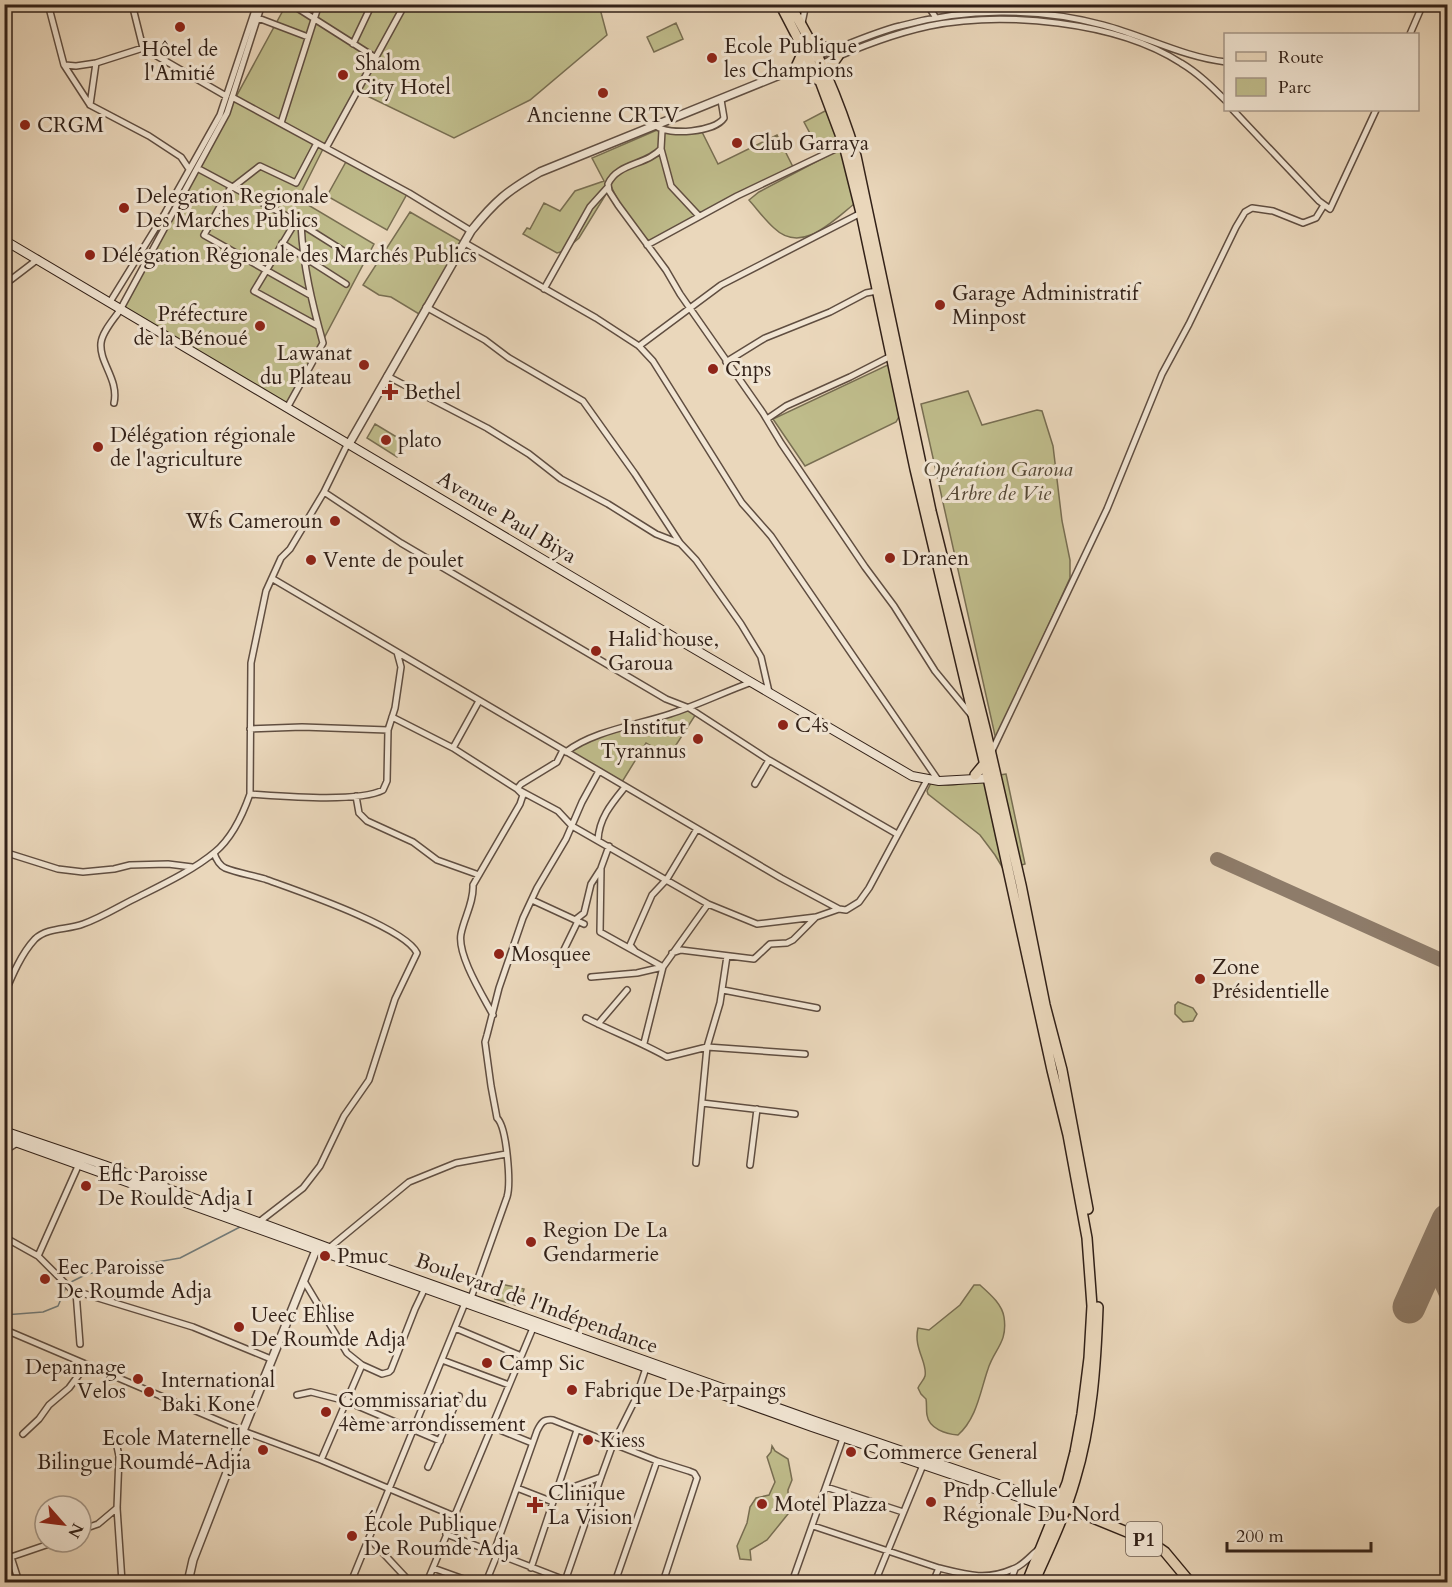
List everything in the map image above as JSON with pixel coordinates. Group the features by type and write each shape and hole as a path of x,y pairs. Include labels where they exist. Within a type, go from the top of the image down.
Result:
{"main road":[{"path":"780,4 807,43 844,117 860,170 931,511 990,769 1052,1070 1068,1135 1087,1238 1092,1306 1089,1358 1076,1452 1062,1494 1061,1508 1035,1582"},
{"path":"789,4 802,25 807,43 797,69 824,80"},
{"path":"807,43 839,52 824,80 844,145 861,213 935,557 975,719 1021,885 1045,1005 1064,1082 1094,1251 1098,1306 1094,1377 1084,1443 1076,1478 1041,1548 1027,1582"},
{"name":"Avenue Paul Biya","path":"4,240 912,776 939,782 972,777 990,769"},
{"path":"972,777 990,769"},
{"name":"Boulevard de l'Indépendance","path":"4,1131 259,1222 317,1247 329,1248 533,1328 843,1438 1061,1508"},
{"name":"Boulevard de l'Indépendance","path":"4,1138 317,1247 426,1288 1048,1501 1061,1508"},
{"path":"1048,1501 1062,1494"},
{"name":"P1","path":"1061,1508 1071,1515 1084,1516 1149,1541 1165,1552 1190,1582"}],"street":[{"path":"48,4 64,65 90,105 148,136 181,157 197,155"},
{"path":"132,4 143,48 229,97 409,193 471,231"},
{"path":"114,403 115,386 101,345 102,339 227,113 229,97 257,4"},
{"path":"110,302 220,115 229,97 262,4"},
{"path":"291,4 376,58"},
{"path":"281,123 319,4"},
{"path":"353,44 372,4"},
{"path":"326,148 405,4"},
{"path":"802,25 806,4"},
{"path":"927,4 936,18"},
{"path":"1410,33 1424,4"},
{"path":"949,13 951,22"},
{"path":"4,995 24,955 41,935 92,921 192,867 214,853 223,844 244,811 250,794 251,663 266,591 281,558 291,549 471,231 494,203 512,188 540,172 659,128 898,26 949,13 1040,14 1081,20 1124,31 1197,57 1224,62"},
{"path":"258,18 308,37"},
{"path":"839,52 897,34 951,22 1013,19 1070,24 1129,40 1172,57 1192,70 1224,99"},
{"path":"64,65 96,63 143,48"},
{"path":"90,105 96,63"},
{"path":"659,128 684,131 710,129 724,118 721,100"},
{"path":"1234,111 1330,209 1376,111"},
{"path":"659,128 661,149 670,186 699,216"},
{"path":"310,295 204,236 232,187 260,166 296,183 317,143"},
{"path":"647,245 767,181 844,145"},
{"path":"544,289 590,207 608,188 614,175 652,157 661,149"},
{"path":"181,157 189,169"},
{"path":"196,168 299,223 358,260"},
{"path":"608,188 618,206 666,270 726,362 767,419 864,567 894,606 935,670 975,719"},
{"path":"990,769 1107,509 1162,374 1236,227 1245,212 1252,208 1267,209 1298,222 1307,222 1316,218 1324,205"},
{"path":"639,346 721,285 861,213"},
{"path":"299,223 282,243 254,291 319,326"},
{"path":"287,408 323,343 310,295 299,223"},
{"path":"282,243 346,285"},
{"path":"465,243 596,318 639,346 653,361 742,503 771,536 939,782"},
{"path":"4,285 38,259"},
{"path":"726,362 765,338 837,308 866,293 877,291"},
{"path":"426,307 485,340 509,358 583,401 680,543 696,560 752,641 760,657 769,692"},
{"path":"767,419 786,406 891,356"},
{"path":"387,376 487,428 529,454 561,478 656,534 680,543"},
{"path":"324,492 401,543 666,699 688,708 769,760 897,834"},
{"path":"273,579 780,878 839,909"},
{"path":"250,794 305,797 356,796 374,795 383,790 387,781 388,730 401,667 397,652"},
{"path":"517,789 526,779 557,762 565,751 588,739 688,708 752,682"},
{"path":"453,748 479,701"},
{"path":"392,717 453,748 517,789 558,811 572,826 708,904 757,924 816,917 839,909 852,908 869,888 927,780"},
{"path":"250,729 302,727 388,730"},
{"path":"755,784 769,760"},
{"path":"351,1582 468,1301 508,1191 501,1121 497,1118 485,1042 502,978 523,918 554,857 566,839 599,771"},
{"path":"598,840 604,815 625,787"},
{"path":"493,1015 469,970 460,937 473,893 473,885 520,804 523,795 517,789"},
{"path":"356,796 359,813 367,821 413,842 438,860 478,875"},
{"path":"636,953 630,945 652,895 667,879 697,829"},
{"path":"557,964 584,913 591,884 601,868 609,846"},
{"path":"4,852 58,868 83,872 130,865 168,864 192,867"},
{"path":"214,853 225,868 263,879 374,922 415,949 417,953 395,999 369,1080 344,1116 320,1166 303,1188 259,1222"},
{"path":"601,868 600,932 663,967"},
{"path":"532,900 579,922"},
{"path":"644,1043 663,967 708,904"},
{"path":"672,953 681,950 757,958 770,944 787,943 793,940 816,917"},
{"path":"696,1163 707,1047 723,990 727,956"},
{"path":"591,977 637,973 663,967"},
{"path":"598,1024 627,990"},
{"path":"723,990 817,1008"},
{"path":"586,1018 644,1043 667,1058 707,1047 805,1054"},
{"path":"4,1088 7,1106 4,1124"},
{"path":"702,1103 795,1114"},
{"path":"750,1165 757,1109"},
{"path":"4,1151 17,1143"},
{"path":"329,1248 409,1182 456,1163 506,1154"},
{"path":"38,1256 79,1164"},
{"path":"4,1237 38,1256 66,1286 76,1292 193,1327 272,1359"},
{"path":"188,1582 194,1560 243,1431 317,1247"},
{"path":"304,1281 347,1353 362,1365 382,1374 389,1372 426,1288"},
{"path":"76,1292 80,1344"},
{"path":"455,1328 519,1355"},
{"path":"427,1582 490,1426 533,1328"},
{"path":"4,1333 8,1331 243,1431 321,1460 454,1516"},
{"path":"442,1360 508,1385"},
{"path":"23,1434 39,1419 49,1405 69,1388 86,1365"},
{"path":"321,1460 362,1365"},
{"path":"446,1534 563,1581 601,1477 636,1398 646,1368"},
{"path":"297,1395 311,1392 346,1401 440,1441"},
{"path":"428,1467 459,1396"},
{"path":"486,1582 532,1443 541,1422 547,1419 690,1472 697,1478 663,1582"},
{"path":"490,1426 532,1443"},
{"path":"531,1568 577,1430"},
{"path":"114,1437 119,1456 117,1508 122,1582"},
{"path":"792,1582 843,1438"},
{"path":"615,1582 657,1461"},
{"path":"875,1582 923,1465"},
{"path":"556,1493 601,1477"},
{"path":"826,1487 903,1512"},
{"path":"517,1488 553,1502"},
{"path":"93,1526 117,1508"},
{"path":"813,1526 939,1568 974,1577 1015,1569 1041,1548"},
{"path":"369,1538 410,1582"},
{"path":"4,1550 11,1560 19,1582"},
{"path":"4,1563 33,1551"},
{"path":"433,1568 472,1582"},
{"path":"933,1582 939,1568"},
{"path":"1010,1582 1015,1569"}],"green space":[{"path":"286,5 599,5 607,35 530,100 454,138 357,91 325,145 298,199 374,244 287,408 120,310"},
{"path":"676,23 683,39 654,52 647,37"},
{"path":"825,111 831,111 842,145 821,154 804,122"},
{"path":"664,127 701,130 718,164 777,135 794,169 650,243 622,209 611,186 579,238 564,251 557,253 523,234 527,228 530,229 544,203 560,211 575,191 604,181 592,158"},
{"path":"842,148 858,201 818,231 796,238 785,236 771,225 749,200 759,192"},
{"path":"347,160 407,194 387,230 327,196"},
{"path":"410,212 462,242 419,314 391,297 379,295 363,285"},
{"path":"894,362 902,411 896,422 805,466 773,419"},
{"name":"Opération Garoua Arbre de Vie","path":"968,391 982,425 1037,410 1042,411 1053,446 1062,521 1070,560 1070,578 996,740 921,404"},
{"name":"plato","path":"375,424 405,442 397,457 367,438"},
{"path":"689,708 696,714 669,756 646,743 622,782 566,752 575,745"},
{"path":"1006,774 1025,864 1004,870 980,835 927,791 931,783 959,784"},
{"path":"1178,1002 1193,1008 1197,1014 1193,1021 1183,1022 1175,1014 1175,1005"},
{"path":"501,1284 524,1289 519,1306 495,1299"},
{"path":"974,1285 980,1285 995,1300 1001,1308 1005,1326 1002,1340 991,1362 974,1413 958,1435 939,1430 928,1420 926,1399 918,1388 925,1371 917,1335 918,1328 929,1330 960,1305"},
{"path":"772,1446 775,1451 788,1459 792,1480 788,1490 788,1514 767,1540 750,1550 751,1560 740,1559 737,1546 747,1523 750,1507 756,1498 769,1495 775,1482 767,1457"}],"waterway":[{"path":"69,1283 87,1274 180,1258 240,1227"},
{"path":"4,1315 43,1312 58,1306 66,1287"}],"taxiway":[{"path":"1217,859 1448,963"},
{"path":"1430,1259 1448,1299"}],"runway":[{"path":"1409,1307 1448,1220"}],"place":[{"name":"Hôtel de l'Amitié","path":"180,27"},
{"name":"Ecole Publique les Champions","path":"712,58"},
{"name":"Shalom City Hotel","path":"343,75"},
{"name":"Ancienne CRTV","path":"603,93"},
{"name":"CRGM","path":"25,125"},
{"name":"Club Garraya","path":"737,143"},
{"name":"Delegation Regionale Des Marches Publics","path":"124,208"},
{"name":"Délégation Régionale des Marchés Publics","path":"90,255"},
{"name":"Garage Administratif Minpost","path":"940,305"},
{"name":"Préfecture de la Bénoué","path":"260,326"},
{"name":"Lawanat du Plateau","path":"364,365"},
{"name":"Cnps","path":"713,369"},
{"name":"Bethel","path":"390,392"},
{"name":"plato","path":"386,440"},
{"name":"Délégation régionale de l'agriculture","path":"98,447"},
{"name":"Wfs Cameroun","path":"335,521"},
{"name":"Dranen","path":"890,558"},
{"name":"Vente de poulet","path":"311,560"},
{"name":"Halid house, Garoua","path":"596,651"},
{"name":"C4s","path":"783,725"},
{"name":"Institut Tyrannus","path":"698,739"},
{"name":"Mosquee","path":"499,954"},
{"name":"Zone Présidentielle","path":"1200,979"},
{"name":"Eflc Paroisse De Roulde Adja I","path":"86,1186"},
{"name":"Region De La Gendarmerie","path":"531,1242"},
{"name":"Pmuc","path":"325,1256"},
{"name":"Eec Paroisse De Roumde Adja","path":"45,1279"},
{"name":"Ueec Ehlise De Roumde Adja","path":"239,1327"},
{"name":"Camp Sic","path":"487,1363"},
{"name":"Depannage Velos","path":"138,1379"},
{"name":"Fabrique De Parpaings","path":"572,1390"},
{"name":"International Baki Kone","path":"149,1392"},
{"name":"Commissariat du 4ème arrondissement","path":"326,1412"},
{"name":"Kiess","path":"588,1440"},
{"name":"Ecole Maternelle Bilingue Roumdé-Adjia","path":"263,1450"},
{"name":"Commerce General","path":"851,1452"},
{"name":"Pndp Cellule Régionale Du Nord","path":"931,1502"},
{"name":"Motel Plazza","path":"762,1504"},
{"name":"Clinique La Vision","path":"535,1505"},
{"name":"École Publique De Roumde Adja","path":"352,1536"}]}
